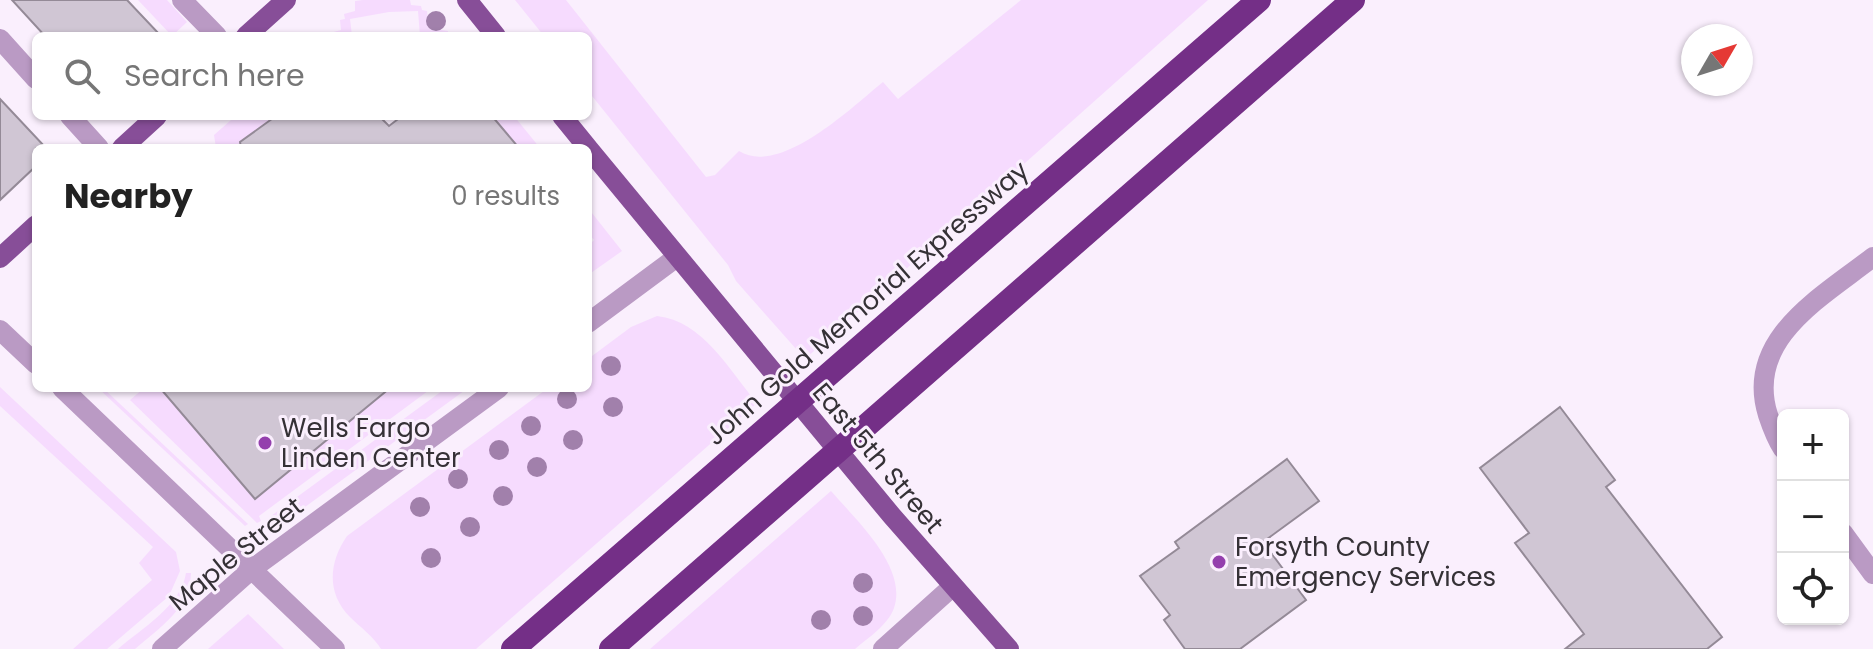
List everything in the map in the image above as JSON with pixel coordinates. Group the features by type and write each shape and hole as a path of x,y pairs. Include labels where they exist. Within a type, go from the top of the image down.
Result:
{"highway":[{"path":"1183,64 1239,0"},
{"name":"John Gold Memorial Expressway","path":"513,649 1259,0"},
{"path":"611,649 1353,0"}],"main road":[{"path":"250,32 286,0"},
{"path":"467,0 493,32"},
{"path":"126,144 153,120"},
{"name":"East 5th Street","path":"565,120 585,144"},
{"name":"East 5th Street","path":"592,153 892,516 1009,649"},
{"path":"0,258 32,229"}],"street":[{"path":"182,0 213,32"},
{"path":"0,39 32,75"},
{"path":"74,120 95,144"},
{"path":"592,320 677,257"},
{"path":"1777,440 1762,395 1765,363 1776,343 1798,316 1873,257"},
{"path":"0,330 32,360"},
{"path":"66,392 335,649"},
{"name":"Maple Street","path":"162,649 252,569 494,392"},
{"path":"1849,541 1873,574"},
{"path":"883,649 952,587"}],"shaded area":[{"path":"138,0 167,0 187,22 176,32 168,32"},
{"path":"410,0 411,5 421,6 422,10 427,11 429,28 448,32 420,32 418,11 350,19 352,32 334,32 341,30 340,20 345,19 344,14 355,11 355,1"},
{"path":"515,0 566,0 591,32 541,32"},
{"path":"1021,0 1208,0 805,359 736,281 728,265 592,96 592,33 706,177 715,175 739,151 756,157 774,155 815,136 883,82 898,99"},
{"path":"231,120 271,120 239,144 215,144 214,135"},
{"path":"495,120 517,120 537,144 516,144"},
{"path":"592,213 622,251 592,272 592,242"},
{"path":"657,316 688,327 714,349 757,403 476,649 381,649 342,608 337,598 334,567 336,556 347,536 543,392 592,392 592,356 631,327"},
{"path":"0,387 176,552 180,571 169,596 107,649 73,649 152,580 139,563 153,547 0,406"},
{"path":"102,392 107,392 248,524 245,526"},
{"path":"139,392 163,392 255,499 385,392 427,392 259,516 261,521 257,523 130,400"},
{"path":"441,392 463,392 279,526 271,516"},
{"path":"831,491 877,545 893,576 896,592 894,608 877,631 855,649 650,649"},
{"path":"186,573 191,573 189,586 172,616 135,649 118,649 169,606 183,585"},
{"path":"248,614 284,649 208,649"}],"building":[{"path":"12,0 127,0 157,32 41,32"},
{"path":"0,99 42,144 32,144 32,170 0,200"},
{"path":"270,120 383,120 389,126 397,120 495,120 516,144 240,144"},
{"name":"Wells Fargo Linden Center","path":"163,392 385,392 255,499"},
{"path":"1560,407 1615,480 1606,487 1722,637 1707,649 1565,649 1584,634 1515,543 1529,533 1480,468"},
{"name":"Forsyth County Emergency Services","path":"1287,459 1319,501 1263,542 1306,600 1240,649 1185,649 1164,620 1170,615 1140,576 1179,548 1175,542"}],"place":[{"name":"Wells Fargo Linden Center","path":"265,443"},
{"name":"Forsyth County Emergency Services","path":"1219,562"}]}
